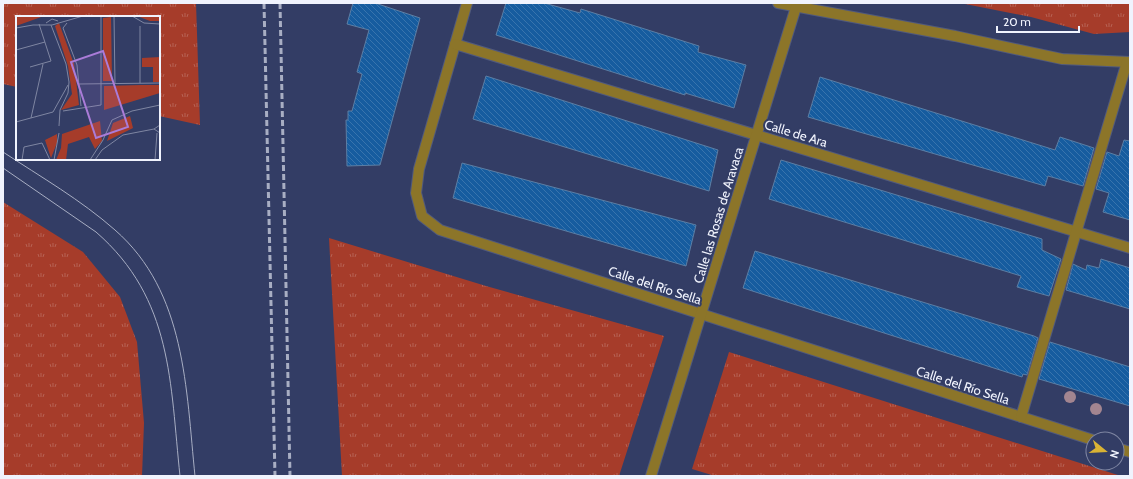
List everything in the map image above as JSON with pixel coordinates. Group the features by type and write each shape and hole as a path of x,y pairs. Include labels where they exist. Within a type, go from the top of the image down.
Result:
{"street":[{"name":"Calle del Río Sella","path":"467,3 419,169 416,193 422,216 440,230 1085,437"},
{"path":"778,3 956,36 1062,60 1129,62 1076,231 1021,417"},
{"name":"Calle las Rosas de Aravaca","path":"651,476 796,7"},
{"name":"Calle de Ara","path":"455,44 1130,248"}],"green space":[{"path":"3,3 196,3 200,125 160,116 160,16 16,16 16,87 3,84"},
{"path":"960,3 1130,3 1130,32 1094,34 1031,17"},
{"path":"3,202 83,252 120,297 137,342 144,423 142,476 3,476"},
{"path":"329,238 486,286 664,336 619,476 342,476"},
{"path":"729,352 1085,465 1085,471 1105,471 1121,476 715,476 692,469"}],"building":[{"path":"353,3 375,3 420,18 380,165 347,166 346,120 348,120 348,111 352,111 362,74 357,72 369,30 347,24"},
{"path":"506,3 544,3 580,13 581,9 699,46 698,52 746,65 734,108 685,93 685,95 496,35"},
{"path":"486,76 718,150 709,191 473,119"},
{"path":"820,77 1055,150 1060,137 1094,148 1083,186 1048,176 1045,186 808,117"},
{"path":"1124,140 1130,141 1130,220 1103,212 1109,193 1096,189 1107,152 1119,156"},
{"path":"781,160 1042,239 1042,250 1061,259 1049,296 1017,287 1021,276 769,199"},
{"path":"462,163 696,225 686,266 453,198"},
{"path":"755,251 1034,336 1038,338 1027,375 1023,374 1022,377 743,288"},
{"path":"1101,259 1130,268 1130,309 1066,290 1073,264 1086,270 1087,265 1099,268"},
{"path":"1050,342 1130,367 1130,406 1039,379"}],"tram line":[{"path":"3,152 75,199 115,230 138,255 156,282 169,312 178,344 189,410 195,476"},
{"path":"3,168 96,232 121,258 140,285 154,314 163,344 169,376 180,476"}],"railway":[{"path":"264,3 275,476"},
{"path":"280,3 290,476"}]}
